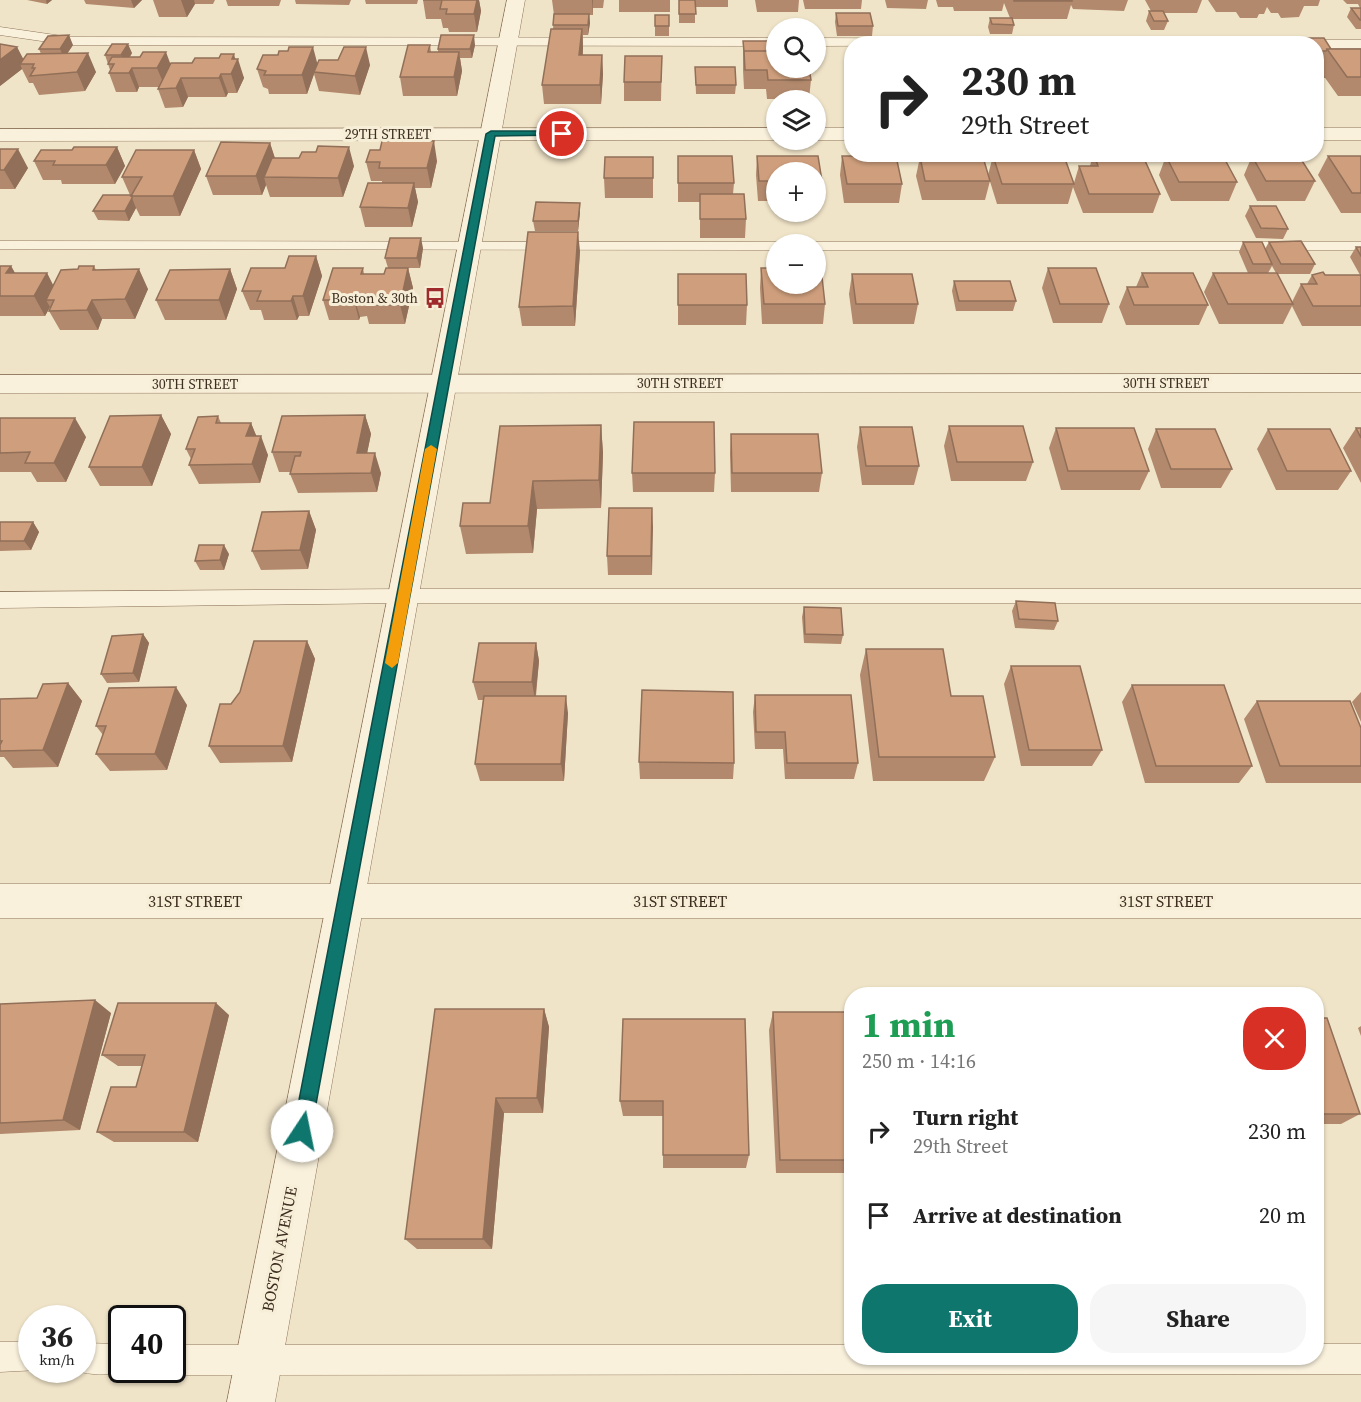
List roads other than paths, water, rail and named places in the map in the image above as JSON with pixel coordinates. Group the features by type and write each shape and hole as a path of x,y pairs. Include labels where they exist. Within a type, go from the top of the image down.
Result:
{"street":[{"name":"BOSTON AVENUE","path":"251,1402 516,0"},
{"name":"29TH STREET","path":"0,135 766,134"},
{"path":"826,134 844,134"},
{"path":"1324,134 1361,134"},
{"name":"30TH STREET","path":"0,384 1361,383"},
{"name":"31ST STREET","path":"0,901 1361,901"}],"lane":[{"path":"0,31 69,41 766,42"},
{"path":"826,42 844,42"},
{"path":"1324,44 1361,44"},
{"path":"0,245 766,246"},
{"path":"826,246 1361,246"},
{"path":"0,600 405,596 1361,596"},
{"path":"0,1357 18,1357"},
{"path":"1324,1359 1361,1359"},
{"path":"186,1360 844,1360"}],"place":[{"name":"Boston & 30th","path":"435,298"}]}
